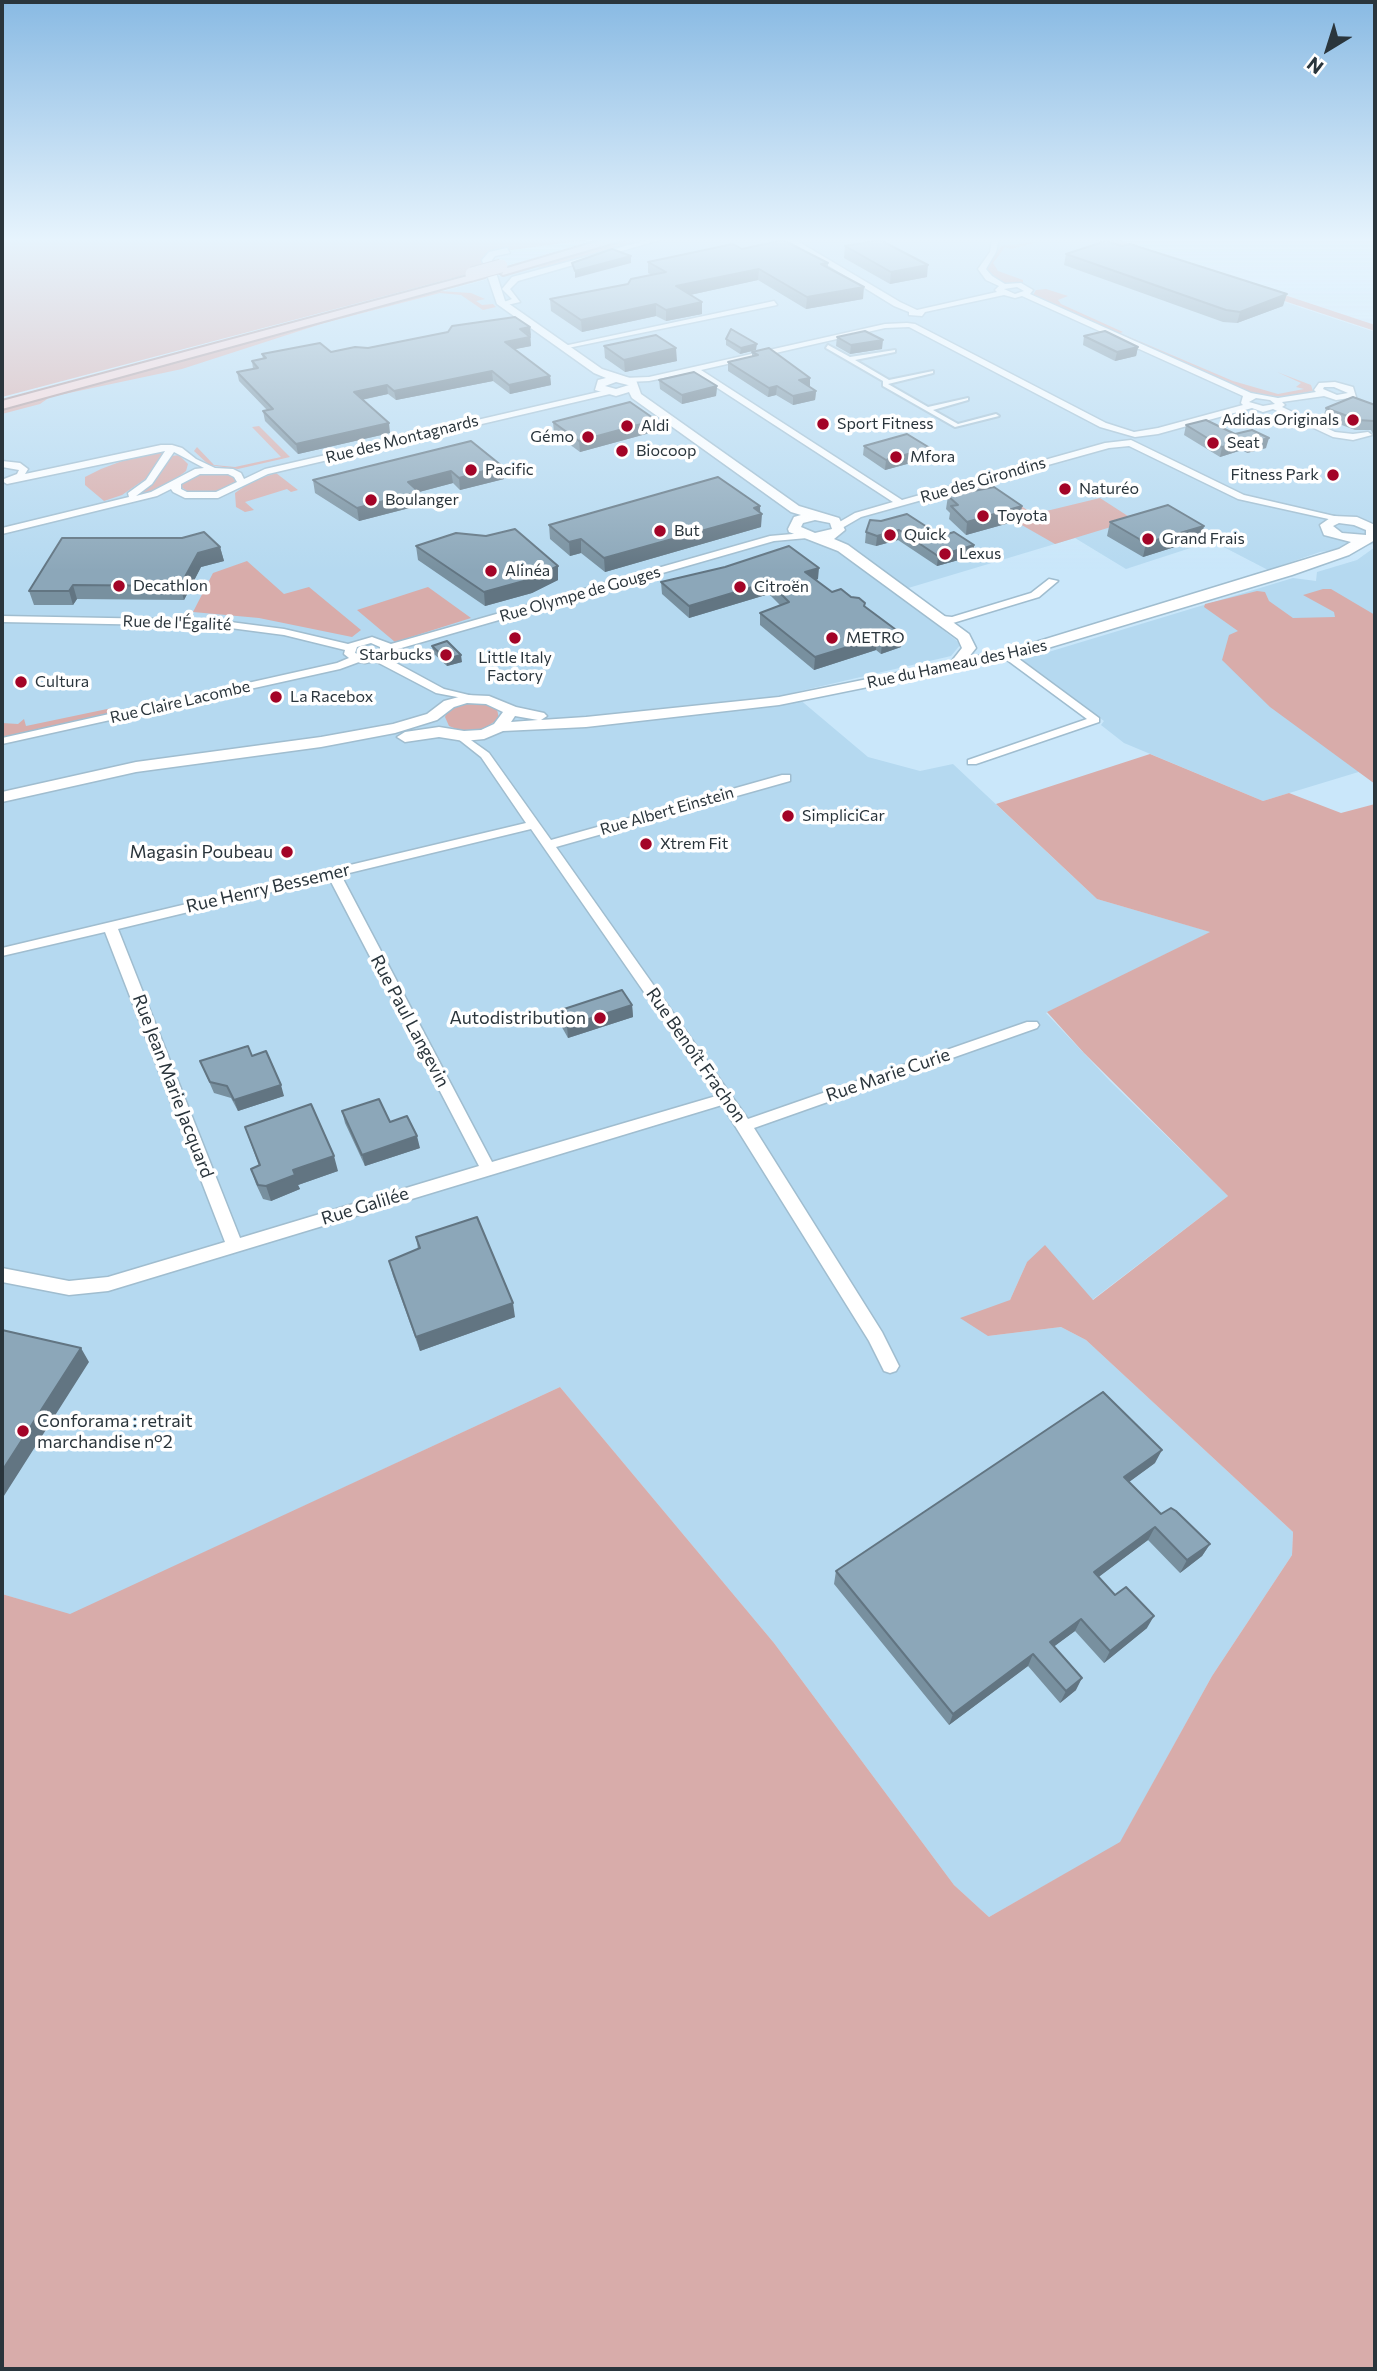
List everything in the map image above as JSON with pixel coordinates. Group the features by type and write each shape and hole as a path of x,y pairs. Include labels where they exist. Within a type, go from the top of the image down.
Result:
{"highway":[{"path":"2,403 199,350"},
{"path":"2,403 202,350"}],"street":[{"path":"567,350 604,385 631,398 789,511 794,524 804,536 820,537 839,545 948,619 968,643 967,654 957,663"},
{"path":"604,385 649,379 780,350"},
{"path":"833,350 957,426 996,416"},
{"path":"961,350 1237,496 1360,522 1373,530 1371,534 1345,539 1328,529"},
{"path":"1141,350 1250,401 1277,404 1321,394 1319,386 1335,384 1351,389 1354,393 1350,397 1363,401"},
{"path":"849,359 893,351"},
{"path":"694,369 901,503"},
{"path":"885,384 931,372"},
{"path":"604,385 628,383"},
{"path":"628,383 636,396 795,509 819,517 838,529 842,541 948,619 982,648 1002,655 1095,720 972,762"},
{"name":"Rue des Montagnards","path":"217,469 232,471 266,468 604,385"},
{"name":"Rue des Montagnards","path":"185,495 218,495 233,490 241,482 272,470 604,385"},
{"path":"928,409 966,399"},
{"path":"1128,438 1250,401 1277,404 1333,434 1353,437 1367,435"},
{"path":"1128,438 1145,440 1158,431"},
{"name":"Rue des Girondins","path":"819,517 858,515 1128,438"},
{"path":"1145,440 1157,454"},
{"path":"108,506 146,485 172,448"},
{"path":"4,482 153,449 172,448 181,451 188,458 217,469"},
{"path":"185,495 176,489 178,480 191,466 188,458"},
{"path":"2,464 35,472 52,471"},
{"path":"4,482 22,475 23,468"},
{"path":"2,533 154,494 195,471 217,469"},
{"path":"232,471 240,476 241,482"},
{"path":"2,533 159,497 185,495"},
{"path":"1286,507 1316,516 1328,529 1341,547 1326,557"},
{"name":"Rue des Girondins","path":"838,529 858,515"},
{"path":"794,524 819,517"},
{"path":"1328,529 1342,519"},
{"name":"Rue Olympe de Gouges","path":"773,538 794,524"},
{"path":"820,537 838,529"},
{"name":"Rue du Hameau des Haies","path":"2,806 159,772 455,734 806,697 1002,655 1280,574 1345,551 1371,534"},
{"name":"Rue Olympe de Gouges","path":"387,648 773,538 804,536"},
{"path":"948,619 1035,595 1053,581"},
{"name":"Rue de l'Égalité","path":"2,619 205,622 284,632 353,653"},
{"path":"353,653 369,640 383,643 387,648 378,658"},
{"path":"353,653 378,658 433,688 470,698"},
{"name":"Rue Claire Lacombe","path":"2,741 340,666 353,653"},
{"path":"433,688 442,698 438,723 455,734"},
{"path":"2,797 164,763 351,737 405,725 470,698"},
{"name":"Rue du Hameau des Haies","path":"470,698 489,699 505,708 552,717 620,718"},
{"path":"485,755 483,744 508,717 505,708"},
{"name":"Rue Benoît Frachon","path":"455,734 485,755 726,1098 876,1337 890,1366"},
{"name":"Rue Albert Einstein","path":"549,845 786,778"},
{"name":"Rue Henry Bessemer","path":"2,952 534,825"},
{"name":"Rue Paul Langevin","path":"333,873 488,1169"},
{"name":"Rue Jean Marie Jacquard","path":"110,926 235,1246"},
{"name":"Rue Marie Curie","path":"745,1126 1032,1025"},
{"name":"Rue Galilée","path":"2,1275 58,1287 86,1288 235,1246 726,1098"}],"shaded area":[{"path":"2,350 181,350 2,397"},
{"path":"218,350 242,350 182,369 50,397 40,404 2,414 2,407"},
{"path":"224,350 1375,350 1375,544 1320,552 1268,570 1212,541 1126,569 1075,538 895,592 961,644 951,656 792,693 868,757 920,771 953,764 1097,899 1211,932 1046,1013 1110,1081 1228,1196 1092,1300 1027,1262 1010,1300 988,1336 1061,1327 1086,1340 1293,1532 1292,1555 1212,1676 1120,1843 989,1917 954,1885 774,1643 560,1387 70,1615 2,1594 2,409"},
{"path":"1152,350 1159,350 1233,381 1278,394 1304,389 1296,387 1301,383 1277,372 1311,385 1313,391 1282,397 1245,392"},
{"path":"259,426 290,457 238,469 209,465 194,451 197,447 214,465 235,467 281,457 252,427"},
{"path":"163,451 165,453 148,477 122,495 104,501 85,485 85,477 101,469 130,458"},
{"path":"179,455 188,464 186,471 164,488 126,500 151,484 172,456"},
{"path":"225,472 235,477 235,483 217,493 189,492 181,487 182,482 196,474"},
{"path":"276,473 298,490 291,492 287,489 245,502 254,510 245,512 236,507 235,493 252,481"},
{"path":"986,485 1034,514 1100,498 1134,520 1055,544 1020,524 1016,511 977,487"},
{"path":"1375,547 1375,767 1263,801 1124,743 1101,725 1104,721 1022,660 1293,578 1316,581 1317,572 1357,560"},
{"path":"247,561 284,594 309,587 361,630 352,637 259,618 193,612 213,573"},
{"path":"428,587 471,618 395,642 357,610"},
{"path":"1331,589 1375,615 1375,784 1270,707 1222,660 1229,635 1238,631 1204,607 1205,604 1257,591 1265,592 1269,601 1293,618 1335,617 1334,612 1303,595"},
{"path":"459,704 489,704 497,709 499,719 481,730 459,730 449,726 445,717 447,712"},
{"path":"112,708 117,711 2,737 2,723 18,724 24,719 26,726"},
{"path":"1150,754 1263,801 1289,793 1341,813 1375,804 1375,2369 2,2369 2,1594 70,1614 560,1387 774,1643 954,1885 989,1917 1120,1842 1212,1676 1292,1555 1293,1532 1086,1340 1061,1327 988,1336 960,1318 1010,1300 1027,1262 1045,1245 1093,1300 1228,1196 1084,1053 1047,1012 1210,932 1097,899 996,804"}],"building":[{"path":"285,350 328,350 331,352 342,350 515,350 550,376 509,385 492,371 394,391 387,385 354,392 389,423 296,444 263,411 273,409 237,372 258,368 252,361 266,358 262,354"},
{"path":"609,350 669,350 624,360"},
{"path":"771,350 810,378 799,380 816,391 793,396 777,386 769,388 728,362 758,355 752,352"},
{"path":"694,372 717,386 682,395 659,380"},
{"path":"1353,397 1375,405 1375,423 1358,420 1326,408"},
{"path":"630,402 656,420 579,441 553,422"},
{"path":"1206,420 1235,434 1252,430 1269,438 1222,447 1186,425"},
{"path":"907,434 930,448 886,460 864,446"},
{"path":"471,441 502,466 459,478 451,471 408,482 419,492 357,508 313,480"},
{"name":"But","path":"718,477 760,506 754,508 762,514 604,558 581,539 569,542 549,525"},
{"path":"994,487 1022,506 967,522 951,506 958,505 948,496"},
{"path":"1168,505 1204,526 1146,543 1110,522"},
{"path":"907,514 941,536 954,532 974,545 938,556 899,530 877,536 866,532 870,520 881,521"},
{"name":"Alinéa","path":"515,529 558,566 531,579 484,592 416,546 456,533 486,536"},
{"name":"Decathlon","path":"204,532 220,547 198,553 180,586 73,585 69,591 29,591 62,538 182,538"},
{"path":"789,546 819,568 805,572 832,592 841,589 851,597 859,598 865,603 864,606 903,635 882,642 877,638 815,657 760,613 789,602 769,582 689,606 661,582 725,567"},
{"path":"447,641 461,655 446,659 432,646"},
{"path":"622,990 632,1005 567,1026 558,1011"},
{"path":"248,1046 252,1056 266,1051 281,1085 234,1100 227,1086 210,1082 200,1061"},
{"path":"379,1099 390,1122 407,1116 417,1136 362,1155 342,1111"},
{"path":"311,1104 334,1156 293,1170 295,1175 266,1186 258,1185 251,1169 260,1165 245,1127"},
{"path":"477,1217 513,1303 416,1337 389,1261 420,1248 416,1237"},
{"name":"Conforama : retrait marchandise n°2","path":"2,1330 81,1348 2,1471"},
{"path":"1103,1392 1162,1450 1124,1477 1161,1514 1171,1508 1176,1511 1210,1544 1187,1560 1155,1527 1094,1572 1115,1595 1126,1587 1154,1616 1110,1651 1081,1619 1050,1642 1082,1678 1066,1691 1033,1654 953,1714 836,1571"}],"place":[{"name":"Adidas Originals","path":"1353,420"},
{"name":"Sport Fitness","path":"823,424"},
{"name":"Aldi","path":"627,426"},
{"name":"Gémo","path":"588,437"},
{"name":"Seat","path":"1213,443"},
{"name":"Biocoop","path":"622,451"},
{"name":"Mfora","path":"896,457"},
{"name":"Pacific","path":"471,470"},
{"name":"Fitness Park","path":"1333,475"},
{"name":"Naturéo","path":"1065,489"},
{"name":"Boulanger","path":"371,500"},
{"name":"Toyota","path":"983,516"},
{"name":"But","path":"660,531"},
{"name":"Quick","path":"890,535"},
{"name":"Grand Frais","path":"1148,539"},
{"name":"Lexus","path":"945,554"},
{"name":"Alinéa","path":"491,571"},
{"name":"Decathlon","path":"119,586"},
{"name":"Citroën","path":"740,587"},
{"name":"Little Italy Factory","path":"515,638"},
{"name":"METRO","path":"832,638"},
{"name":"Starbucks","path":"446,655"},
{"name":"Cultura","path":"21,682"},
{"name":"La Racebox","path":"276,697"},
{"name":"SimpliciCar","path":"788,816"},
{"name":"Xtrem Fit","path":"646,844"},
{"name":"Magasin Poubeau","path":"287,852"},
{"name":"Autodistribution","path":"600,1018"},
{"name":"Conforama : retrait marchandise n°2","path":"23,1431"}]}
